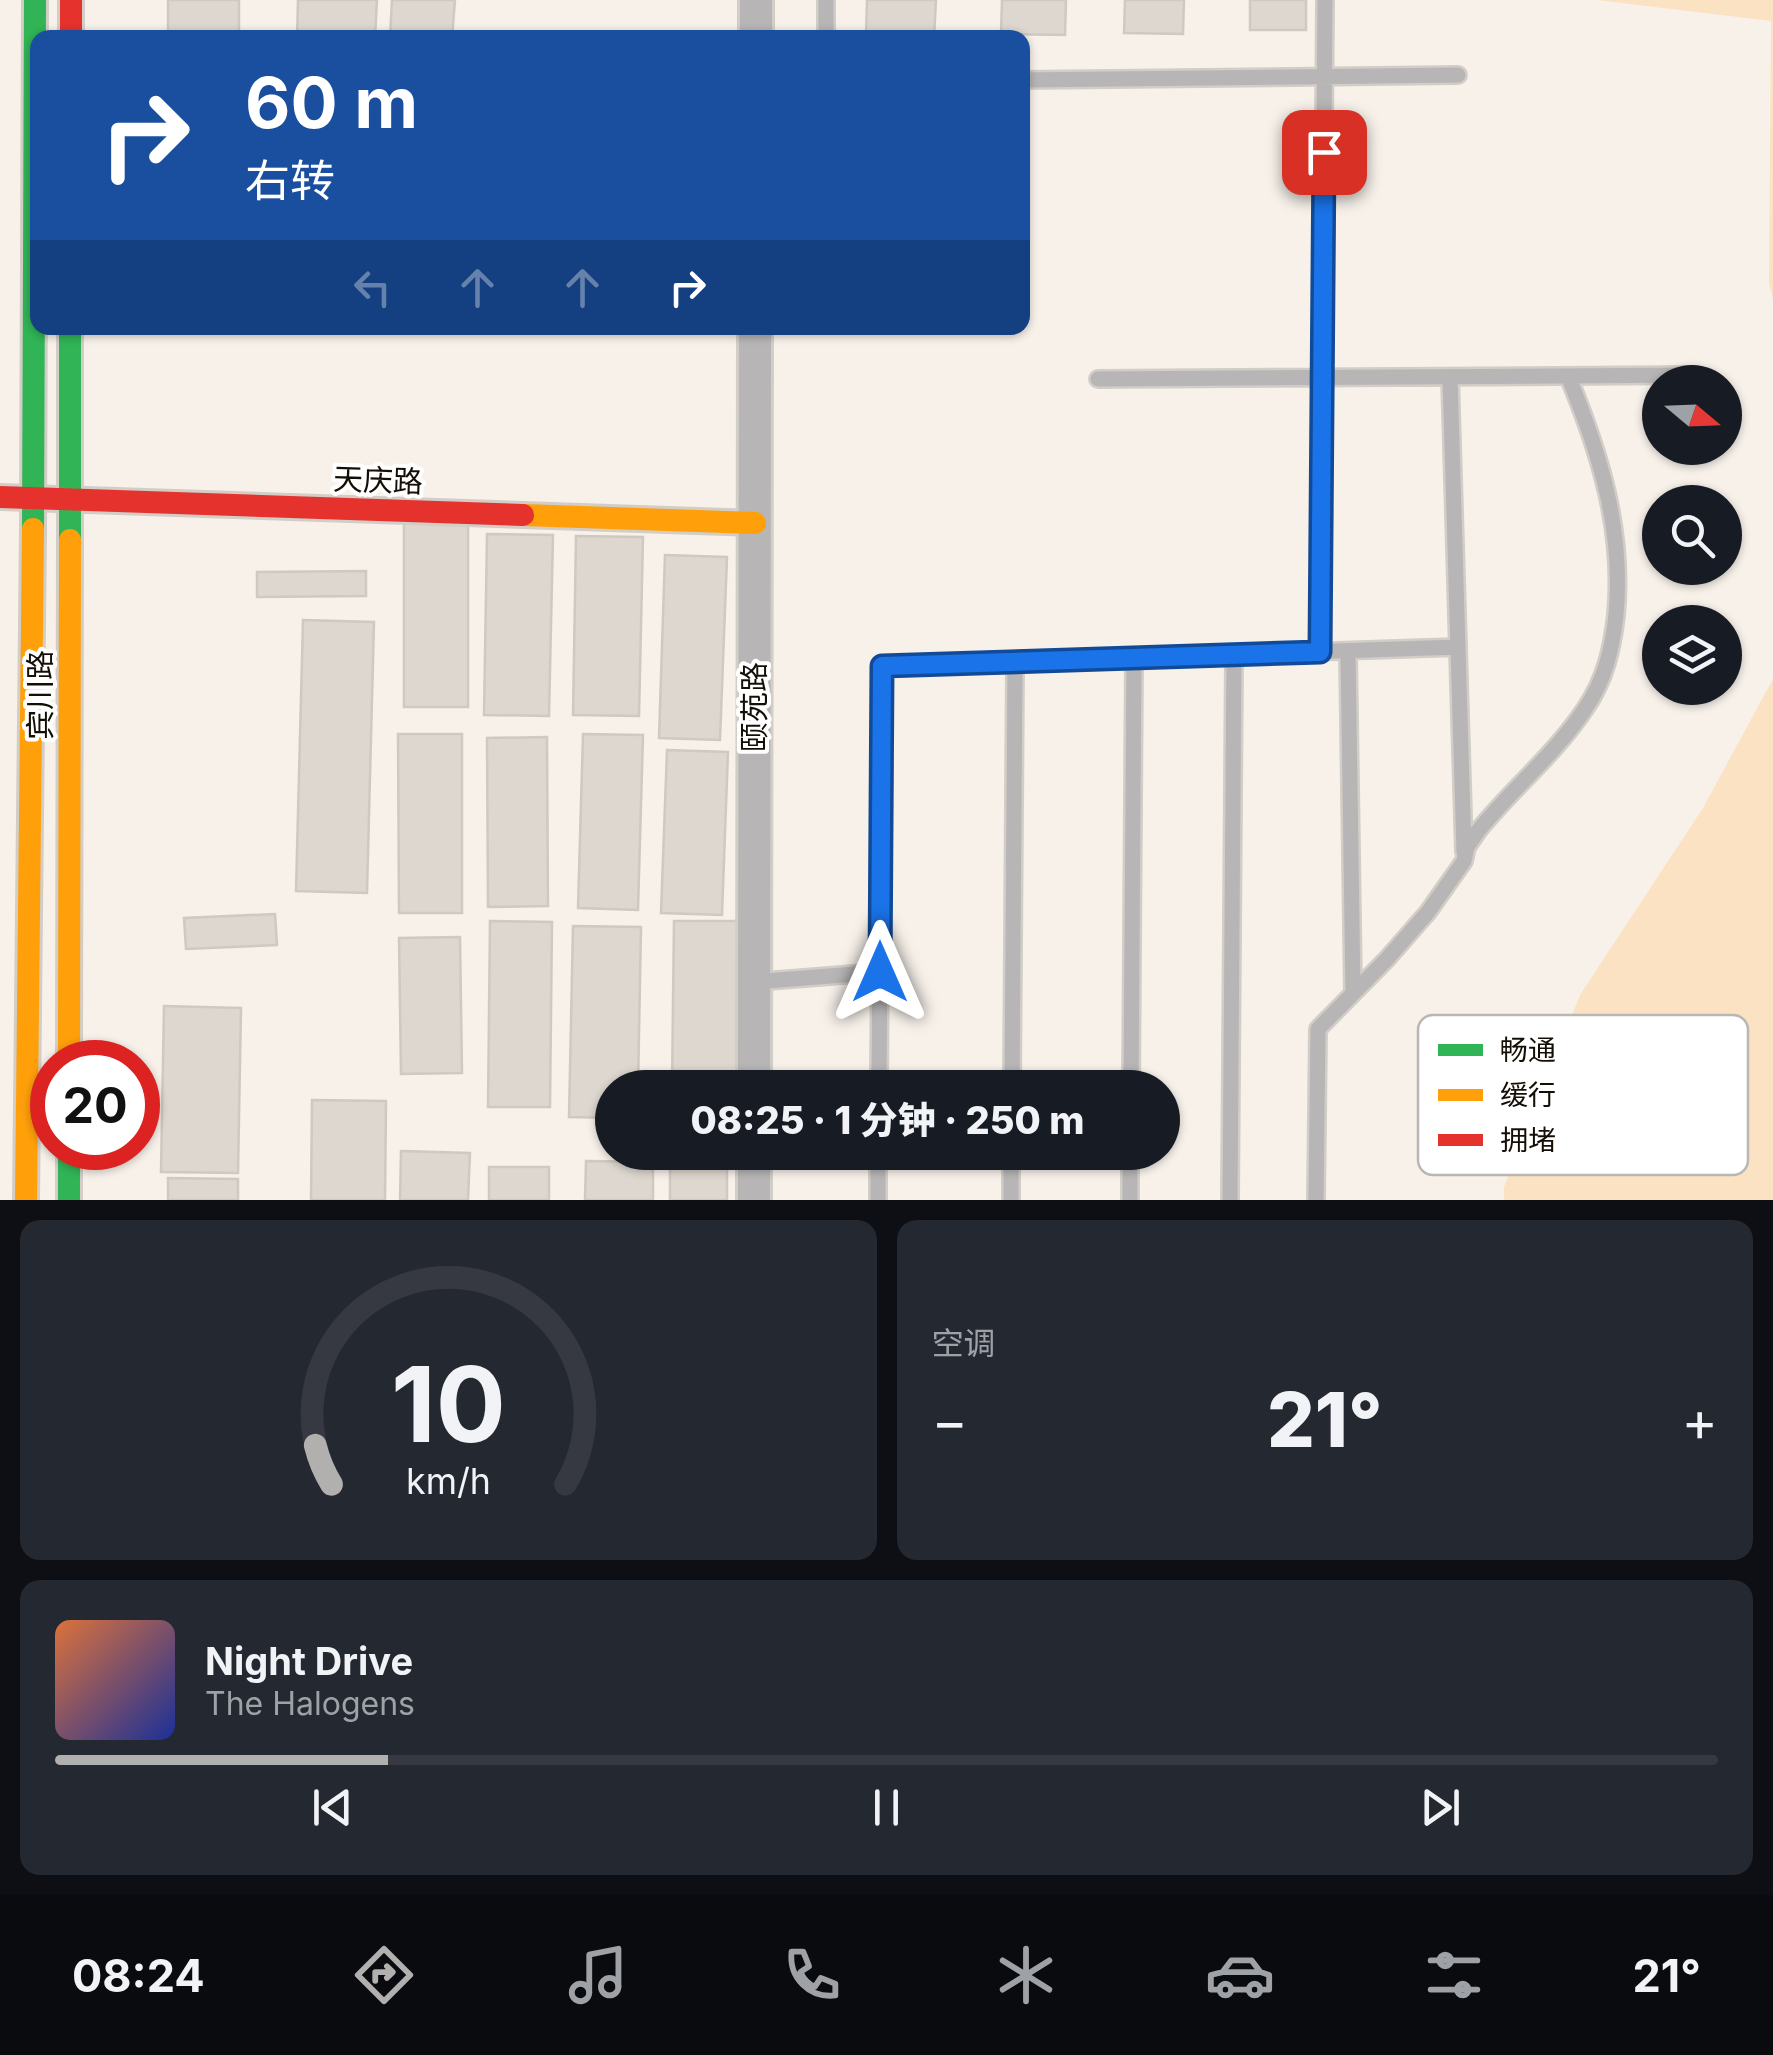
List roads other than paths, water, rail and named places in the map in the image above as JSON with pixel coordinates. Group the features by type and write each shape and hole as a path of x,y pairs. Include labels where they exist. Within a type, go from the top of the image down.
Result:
{"main road":[{"name":"宾川路","path":"35,0 35,30"},
{"path":"71,0 71,30"},
{"name":"宾川路","path":"26,1200 34,335"},
{"name":"宾川路","path":"69,1040 70,335"},
{"name":"天庆路","path":"0,497 754,523"},
{"path":"69,1170 69,1200"}],"street":[{"path":"756,0 756,30"},
{"name":"颐苑路","path":"754,1070 755,335"},
{"path":"754,1170 754,1200"}],"lane":[{"path":"826,0 826,30"},
{"path":"1320,652 1325,0"},
{"path":"1030,80 1458,75"},
{"path":"1098,379 1642,375"},
{"path":"1316,1200 1318,1029 1428,912 1464,861 1467,847 1478,830 1585,710 1610,658 1618,592 1615,527 1596,450 1568,376"},
{"path":"1450,377 1464,861"},
{"path":"878,1070 882,666 1458,647"},
{"path":"1348,650 1353,994"},
{"path":"1230,1200 1234,654"},
{"path":"1130,1070 1134,658"},
{"path":"1012,1070 1015,662"},
{"path":"754,982 880,972"},
{"path":"878,1170 878,1200"},
{"path":"1011,1170 1011,1200"},
{"path":"1130,1170 1130,1200"}]}
